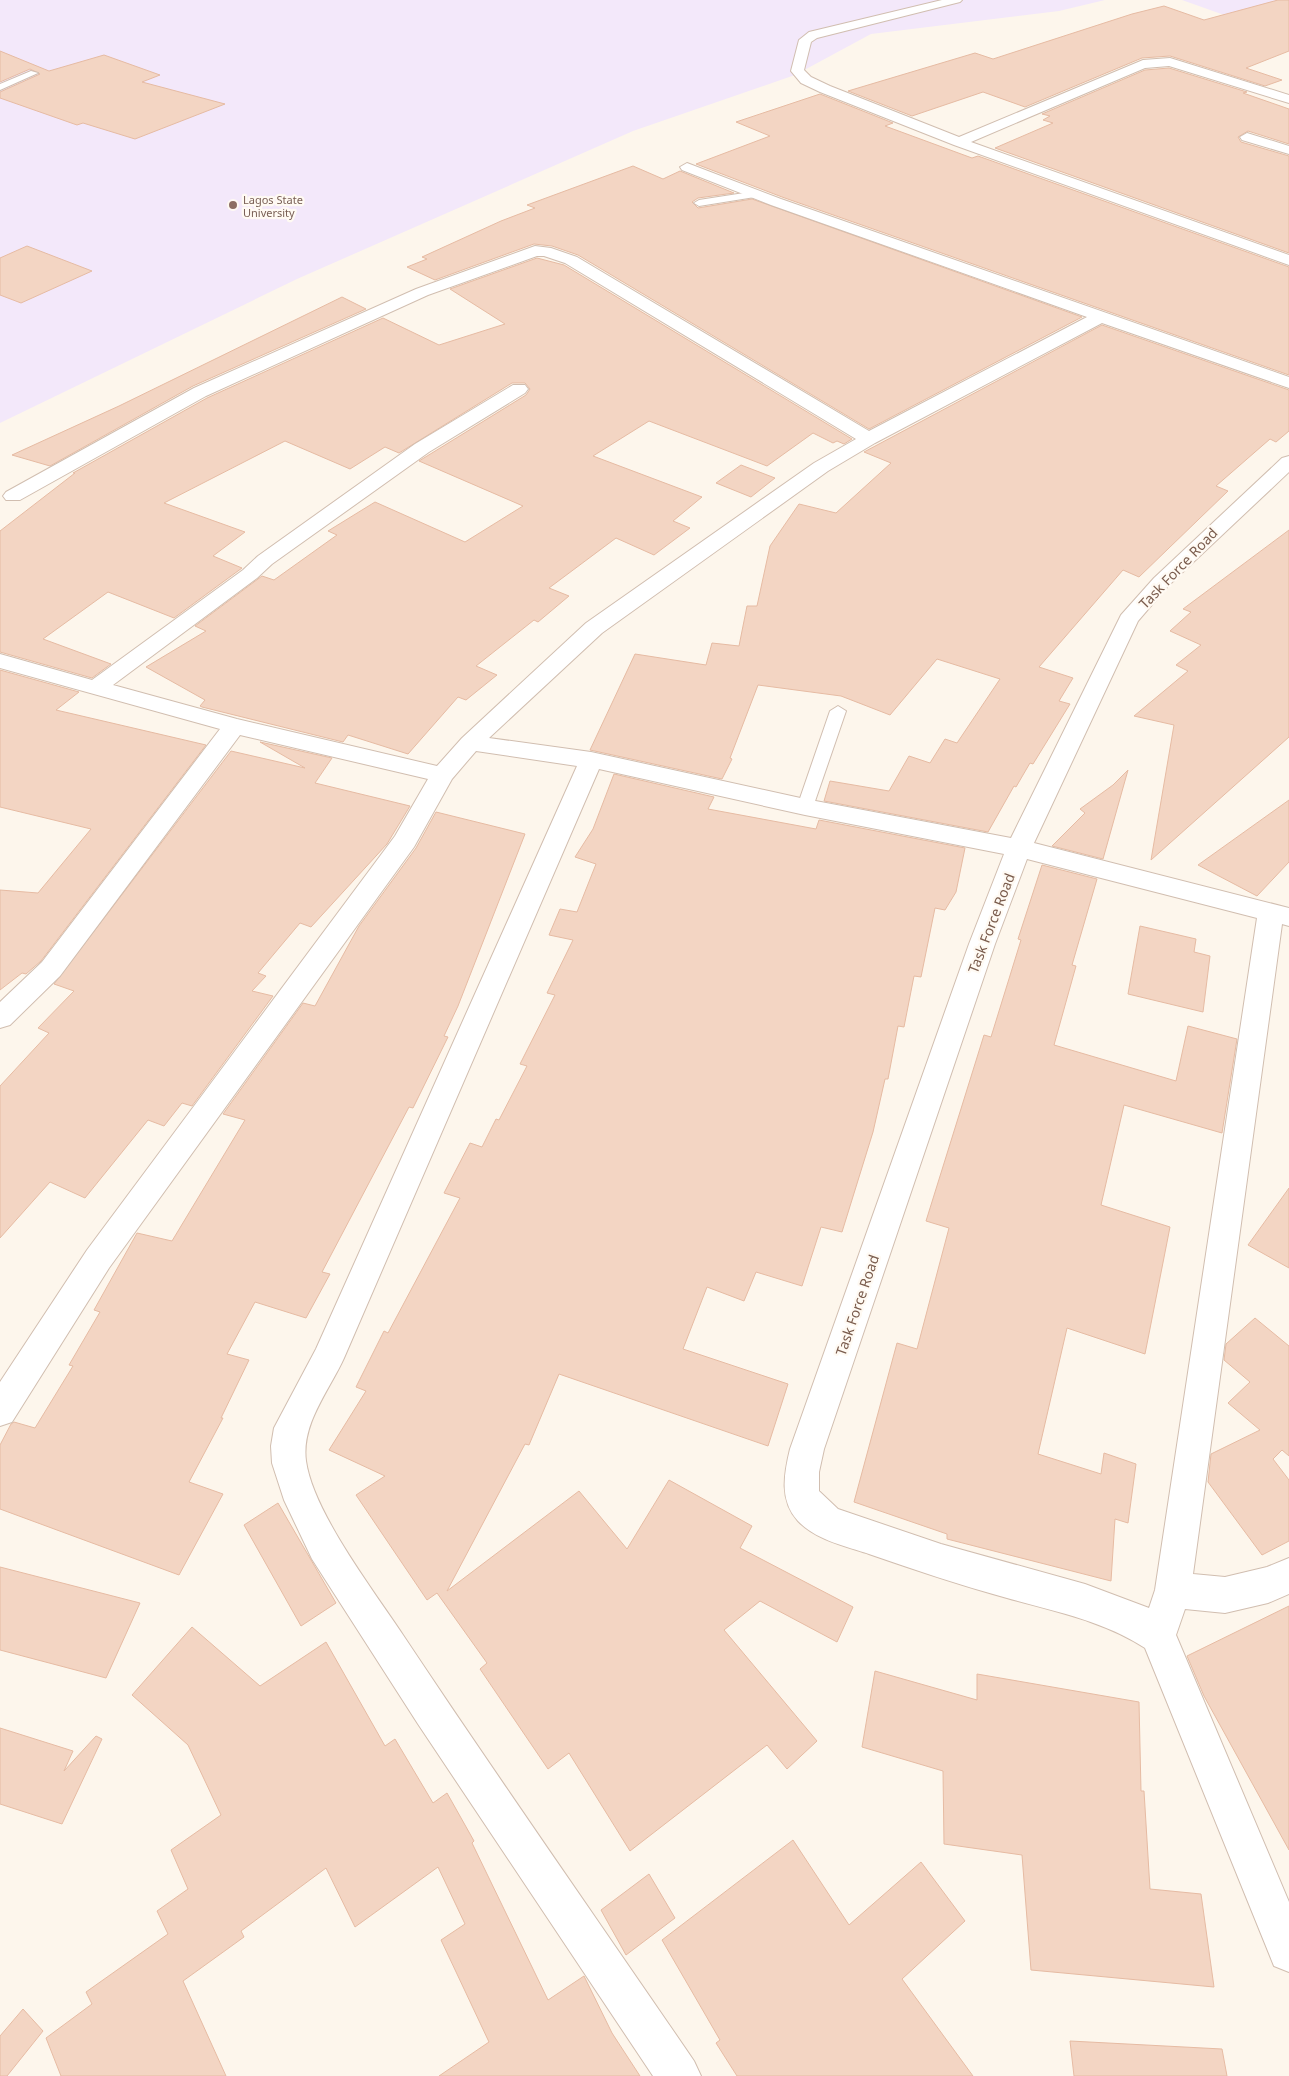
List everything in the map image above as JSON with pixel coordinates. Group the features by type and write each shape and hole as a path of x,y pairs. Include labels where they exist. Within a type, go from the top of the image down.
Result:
{"street":[{"path":"956,0 813,35 805,40 797,71 806,80 825,89 958,142 1289,260"},
{"path":"958,142 1142,64 1156,62 1170,62 1289,99"},
{"path":"1247,137 1289,150"},
{"path":"687,167 757,194 1289,383"},
{"path":"13,496 200,392 422,292 535,251 546,251 570,260 869,439"},
{"path":"0,1411 98,1259 405,841 442,775 470,743 594,628 821,467 869,439 1100,317"},
{"path":"95,688 250,574 265,560 422,448 519,389"},
{"name":"Task Force Road","path":"1158,1635 1133,1619 1084,1602 941,1562 828,1523 812,1514 804,1502 799,1485 807,1449 982,944 1019,848 1128,619 1167,575 1289,462"},
{"path":"0,661 234,726 442,775"},
{"path":"0,1018 51,969 234,726"},
{"path":"470,743 591,760 805,807 1019,848 1280,915 1173,1590 1158,1635 1289,1951"},
{"path":"591,760 328,1358 291,1428 288,1446 289,1463 296,1488 324,1547 431,1711 679,2076"},
{"path":"1173,1590 1225,1595 1268,1585 1289,1576"}],"lane":[{"path":"0,87 34,73"},
{"path":"698,203 757,194"},
{"path":"805,807 838,711"}],"shaded area":[{"name":"Lagos State University","path":"0,0 1105,0 1059,11 871,34 795,75 633,131 297,279 0,423"},
{"path":"1182,0 1289,0 1289,38"}],"building":[{"path":"1278,0 1289,0 1289,51 1246,68 1282,80 1265,86 1170,56 1142,58 1025,107 983,92 912,116 848,91 975,53 993,59 1132,14 1164,6 1204,20"},
{"path":"0,51 49,71 104,55 160,75 142,82 225,104 135,139 83,123 77,125 0,98 0,92 40,74 30,69 0,82"},
{"path":"1169,68 1247,92 1243,93 1289,109 1289,144 1248,131 1238,137 1241,142 1289,156 1289,253 995,148 1053,123 1043,120 1050,116 1042,114 1145,70"},
{"path":"820,94 893,123 885,126 972,158 978,156 1289,267 1289,375 782,197 696,164 770,136 736,122"},
{"path":"633,166 663,179 680,171 734,193 698,198 692,202 698,208 752,199 1082,317 869,429 578,255 552,246 534,244 435,280 407,267 427,259 422,257 501,221 535,208 527,205"},
{"path":"27,246 92,271 21,303 0,295 0,258"},
{"path":"537,258 564,265 852,439 844,444 837,441 833,443 813,433 767,466 649,421 593,456 702,497 673,521 690,528 654,555 616,538 549,588 569,596 538,622 534,620 476,666 497,675 466,700 458,697 408,754 348,735 343,742 202,707 200,706 205,700 146,667 206,631 195,626 262,576 274,580 337,535 328,531 375,502 465,542 523,506 419,461 526,395 530,389 525,383 512,383 399,453 385,447 350,469 285,441 164,503 245,532 213,556 242,568 174,618 108,592 43,639 111,664 92,678 0,652 0,531 75,473 73,473 207,398 383,318 439,345 505,324 450,289"},
{"path":"342,297 366,309 193,386 50,466 12,455 119,406"},
{"path":"1102,325 1289,390 1289,431 1276,442 1270,439 1216,486 1228,491 1139,577 1123,570 1039,667 1073,678 1059,701 1070,704 1033,764 1030,763 1016,787 1014,786 988,832 824,801 830,781 889,791 909,756 930,763 945,739 957,743 1000,679 937,659 890,715 841,696 758,685 730,758 732,759 722,779 590,750 635,654 706,665 712,643 739,646 747,606 757,606 770,546 799,504 836,513 891,463 864,452"},
{"path":"741,465 775,478 751,497 716,483"},
{"path":"1289,530 1289,737 1151,860 1174,725 1134,716 1188,671 1176,665 1201,645 1170,631 1191,612 1183,609"},
{"path":"0,670 79,692 56,710 206,745 41,961 26,974 22,973 0,990 0,890 38,893 91,829 0,807"},
{"path":"260,742 332,758 315,783 410,806 387,844 311,927 300,923 258,973 266,976 252,991 273,996 192,1106 182,1103 164,1126 148,1120 85,1198 50,1182 0,1238 0,1086 49,1033 38,1028 74,991 54,984 231,751 305,768"},
{"path":"1128,770 1103,859 1052,846 1085,813 1080,809 1113,785"},
{"path":"614,774 714,797 708,809 816,829 819,820 965,848 956,892 945,910 935,908 921,977 914,976 904,1027 898,1026 888,1079 885,1079 873,1132 842,1232 821,1227 802,1286 756,1272 744,1301 707,1287 683,1349 788,1384 768,1446 559,1374 529,1445 525,1444 447,1591 579,1491 627,1549 669,1480 752,1526 740,1548 853,1607 837,1642 760,1601 724,1630 817,1741 787,1769 767,1745 630,1851 569,1753 548,1769 480,1669 487,1663 437,1593 427,1600 356,1495 385,1476 329,1450 366,1391 356,1387 384,1331 388,1333 460,1198 444,1193 470,1143 482,1147 496,1119 499,1120 527,1066 520,1064 555,995 547,993 573,940 549,935 560,909 577,912 596,864 575,857 593,829"},
{"path":"1289,800 1289,862 1257,896 1198,865"},
{"path":"436,812 525,834 458,1006 444,1036 448,1037 413,1108 409,1107 322,1272 330,1274 306,1318 255,1302 227,1354 249,1360 221,1418 223,1418 189,1482 223,1494 179,1575 0,1509 0,1445 11,1424 14,1422 35,1428 73,1366 69,1365 100,1312 94,1310 137,1233 172,1241 245,1120 223,1114 303,1003 315,1006 359,926 416,848"},
{"path":"1042,865 1097,879 1072,965 1076,966 1054,1045 1176,1081 1188,1026 1237,1039 1222,1133 1124,1105 1101,1205 1170,1227 1145,1354 1067,1328 1038,1454 1101,1474 1104,1453 1136,1464 1128,1523 1115,1519 1111,1581 947,1539 947,1534 854,1502 897,1343 917,1349 949,1228 926,1221 984,1035 991,1037 1021,940 1018,939"},
{"path":"1140,926 1196,939 1194,952 1210,956 1203,1012 1128,994"},
{"path":"1289,1188 1289,1268 1248,1245"},
{"path":"1255,1318 1289,1346 1289,1456 1282,1450 1273,1459 1289,1480 1289,1541 1262,1555 1208,1482 1211,1454 1260,1430 1228,1403 1250,1382 1224,1360 1226,1344"},
{"path":"278,1503 336,1603 301,1626 244,1525"},
{"path":"0,1567 140,1603 106,1678 0,1650"},
{"path":"1289,1606 1289,1850 1204,1696 1187,1656"},
{"path":"192,1627 260,1686 326,1642 385,1746 395,1739 433,1803 447,1793 474,1841 472,1843 548,2000 584,1976 612,2033 640,2076 439,2076 489,2042 441,1940 465,1924 438,1867 355,1927 326,1868 241,1931 244,1937 183,1981 226,2076 61,2076 46,2038 92,2004 86,1992 168,1934 157,1911 188,1889 171,1850 221,1815 188,1745 132,1695"},
{"path":"875,1671 977,1700 977,1674 1139,1702 1141,1791 1144,1791 1150,1889 1201,1894 1214,1987 1031,1970 1022,1855 944,1844 943,1771 862,1747"},
{"path":"0,1728 73,1751 64,1771 96,1736 102,1739 62,1824 0,1804"},
{"path":"793,1840 849,1925 921,1862 965,1921 902,1979 973,2076 737,2076 716,2043 720,2040 662,1940"},
{"path":"649,1874 675,1918 626,1955 601,1910"},
{"path":"23,2009 43,2031 7,2076 0,2076 0,2036"},
{"path":"1070,2041 1222,2049 1227,2076 1074,2076"}],"place":[{"name":"Lagos State University","path":"233,205"}]}
